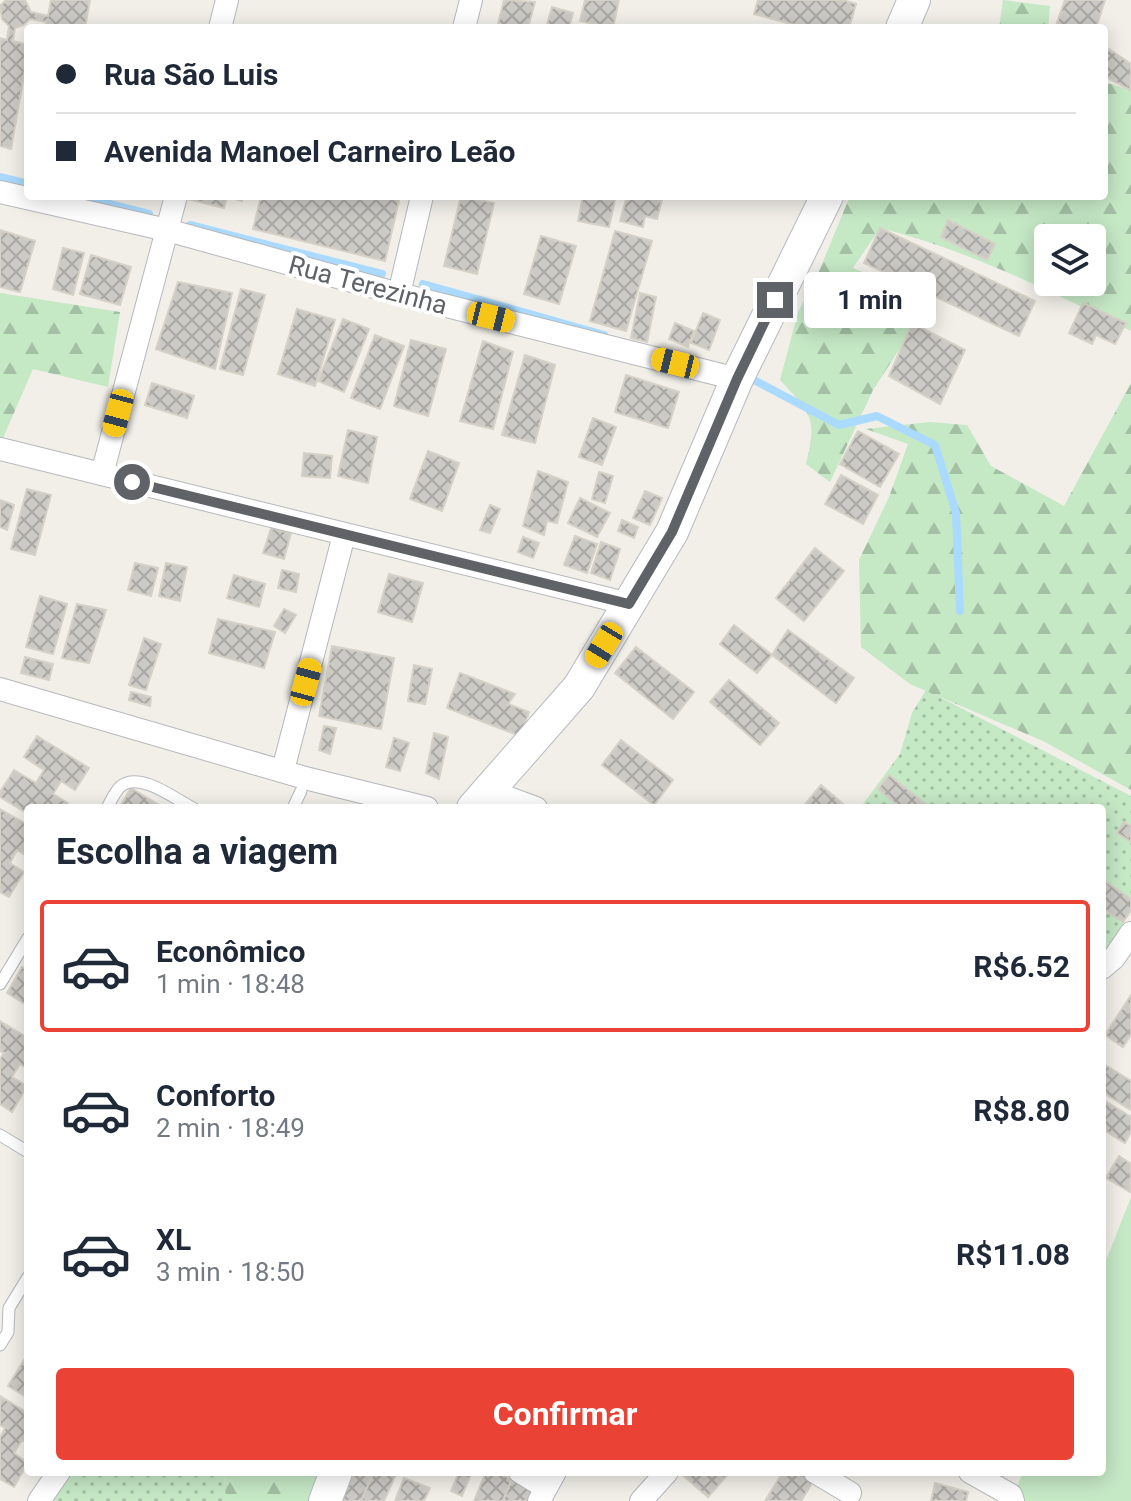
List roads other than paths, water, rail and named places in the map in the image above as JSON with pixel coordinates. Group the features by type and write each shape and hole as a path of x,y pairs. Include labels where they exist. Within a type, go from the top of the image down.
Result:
{"main road":[{"path":"904,24 914,0"},
{"path":"480,799 579,687 672,532 737,379 825,200"},
{"path":"325,1501 334,1476"}],"street":[{"path":"221,24 227,0"},
{"path":"465,24 471,0"},
{"name":"Rua Terezinha","path":"0,192 24,197"},
{"name":"Rua Terezinha","path":"35,200 167,230 399,294 737,379"},
{"path":"102,474 175,200"},
{"path":"399,294 421,200"},
{"path":"0,449 629,604"},
{"path":"283,770 344,535"},
{"path":"0,689 283,770 299,792 395,804"},
{"path":"480,799 511,804"},
{"path":"1112,961 1131,933"},
{"path":"39,1501 56,1476"},
{"path":"527,1476 547,1487"},
{"path":"641,1501 663,1476"},
{"path":"822,1476 850,1493"},
{"path":"977,1476 1011,1495 1013,1501"}],"lane":[{"path":"109,804 120,787 131,781 142,781 185,804"},
{"path":"0,984 24,945"},
{"path":"0,1135 24,1150"},
{"path":"0,1345 8,1332 9,1308 24,1284"}],"waterway":[{"path":"0,177 24,183"},
{"path":"93,200 149,214"},
{"path":"190,225 382,274"},
{"path":"423,284 604,335"},
{"path":"752,379 839,425 877,416 935,445 956,513 960,611"}]}
